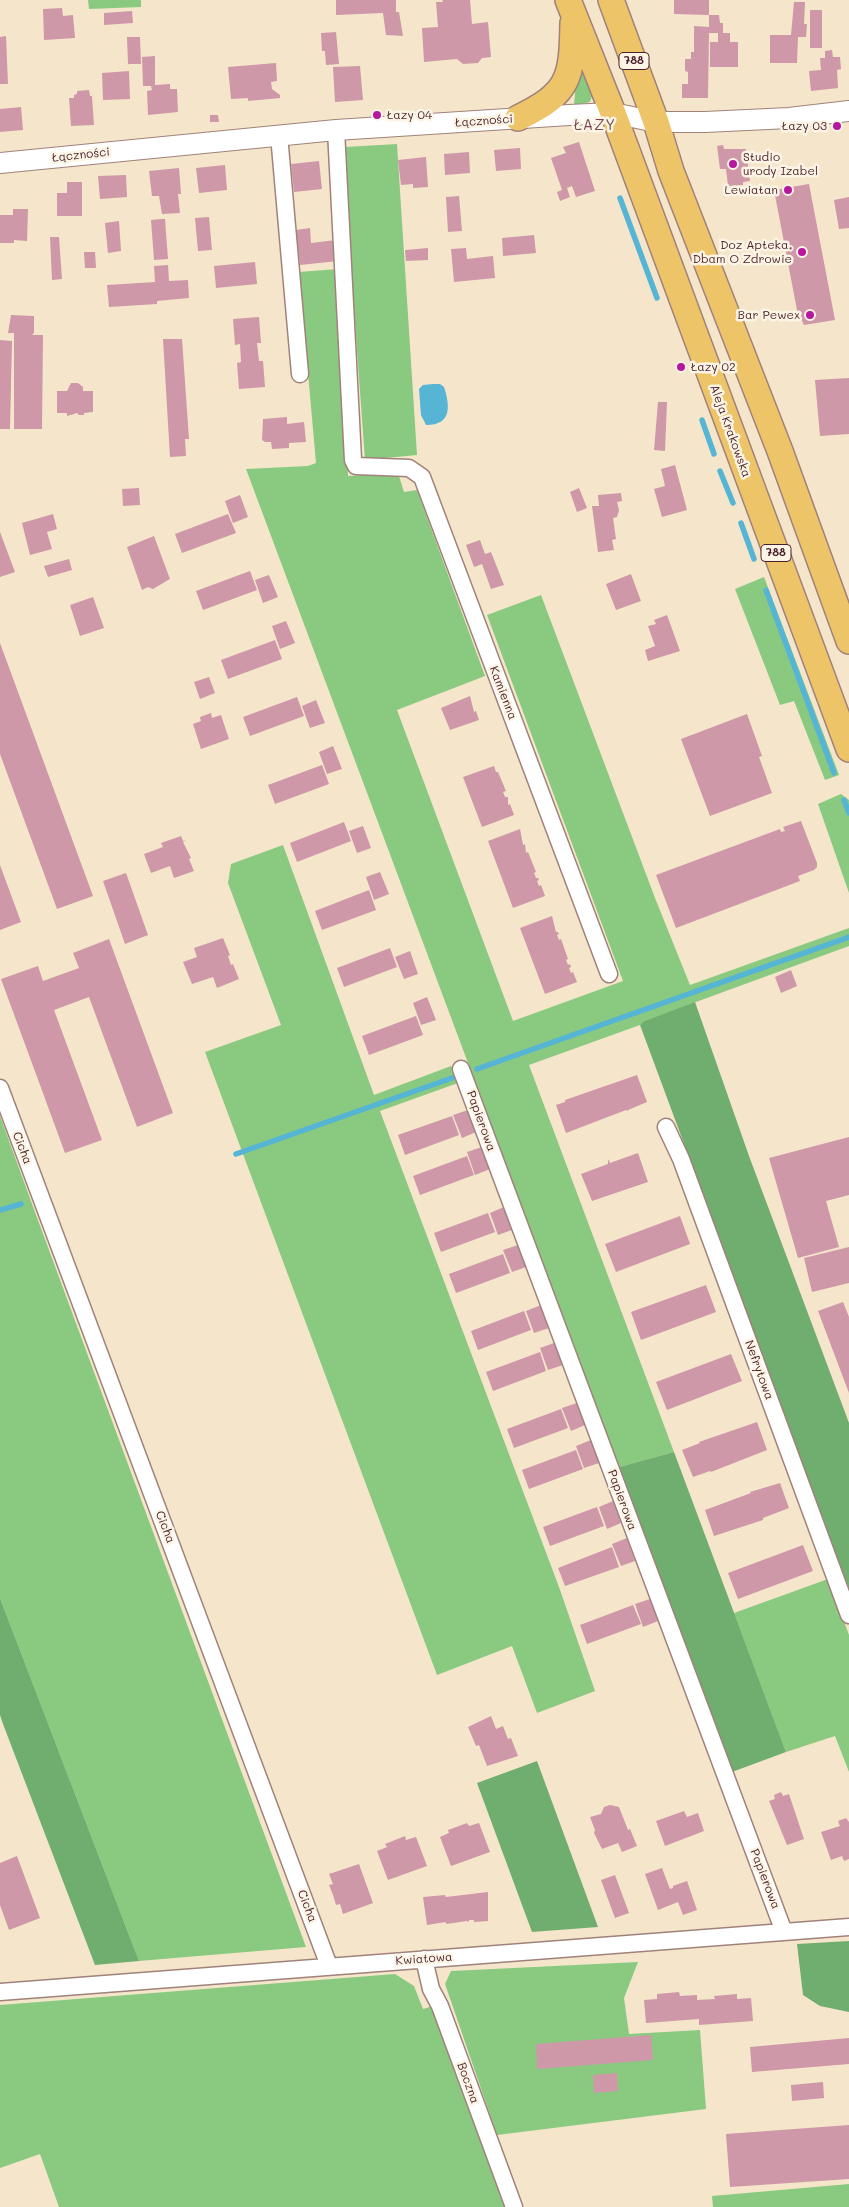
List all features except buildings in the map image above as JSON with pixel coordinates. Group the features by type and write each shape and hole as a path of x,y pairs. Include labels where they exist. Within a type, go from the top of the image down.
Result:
{"main road":[{"name":"788","path":"611,0 656,122 671,171 776,442 849,641"},
{"name":"Aleja Krakowska","path":"571,6 613,113 849,749"},
{"path":"518,118 545,105 554,98 565,82 571,67 571,6"}],"street":[{"name":"Łączności","path":"0,163 336,130 518,118 613,113 656,122 765,119 849,110"},
{"name":"Kamienna","path":"336,130 352,449 356,466 409,468 422,477 609,974"},
{"path":"279,135 300,374"},
{"name":"Papierowa","path":"461,1069 784,1932"},
{"name":"Cicha","path":"0,1088 329,1966"},
{"name":"Nefrytowa","path":"666,1127 681,1159 849,1614"},
{"name":"Kwiatowa","path":"0,1992 849,1927"},
{"name":"Boczna","path":"424,1959 431,1989 440,2006 514,2207"}],"green space":[{"path":"88,0 141,0 141,7 89,9"},
{"path":"582,69 592,96 590,102 574,106 575,93 571,87"},
{"path":"397,144 417,455 365,460 351,268 345,147"},
{"path":"338,269 348,476 398,473 404,492 417,490 485,676 397,710 513,1021 623,981 487,615 541,595 655,898 690,985 849,928 849,946 529,1065 674,1452 619,1467 246,469 308,466 316,463 299,272"},
{"path":"764,577 839,775 825,780 794,701 780,705 735,589"},
{"path":"841,794 849,800 849,893 818,804"},
{"path":"283,845 374,1095 451,1066 458,1083 380,1111 559,1587 595,1691 537,1713 512,1646 437,1675 205,1052 281,1025 228,883 231,864"},
{"path":"695,1002 749,1156 849,1423 849,1589 640,1025 644,1021"},
{"path":"0,1116 306,1947 139,1961 0,1598"},
{"path":"674,1452 786,1752 732,1772 619,1467"},
{"path":"828,1579 849,1635 849,1772 835,1736 786,1752 734,1613"},
{"path":"0,1598 139,1961 95,1965 0,1715"},
{"path":"537,1761 598,1927 532,1932 477,1783"},
{"path":"849,1941 849,2012 820,2006 803,1995 797,1944"},
{"path":"638,1962 624,1998 629,2034 700,2030 706,2109 497,2135 445,1984 451,1971"},
{"path":"395,1974 414,1986 423,2009 433,2006 508,2207 59,2207 40,2154 0,2168 0,2005"},
{"path":"849,2184 849,2207 713,2207 712,2196"}],"water":[{"path":"440,384 444,387 448,407 447,413 441,422 426,425 421,415 419,389 423,385"}],"waterway":[{"path":"620,198 657,298"},
{"path":"702,420 714,454"},
{"path":"720,471 733,503"},
{"path":"741,523 754,559"},
{"path":"766,590 834,773"},
{"path":"844,800 849,813"},
{"path":"477,1069 849,937"},
{"path":"236,1154 452,1078"},
{"path":"0,1210 21,1204"}],"place":[{"name":"Łazy 04","path":"377,115"},
{"name":"Łazy 03","path":"837,126"},
{"name":"Studio urody Izabel","path":"733,164"},
{"name":"Lewiatan","path":"788,190"},
{"name":"Doz Apteka. Dbam O Zdrowie","path":"802,252"},
{"name":"Bar Pewex","path":"810,315"},
{"name":"Łazy 02","path":"681,367"}],"district":[{"name":"ŁAZY","path":"595,125"}]}
